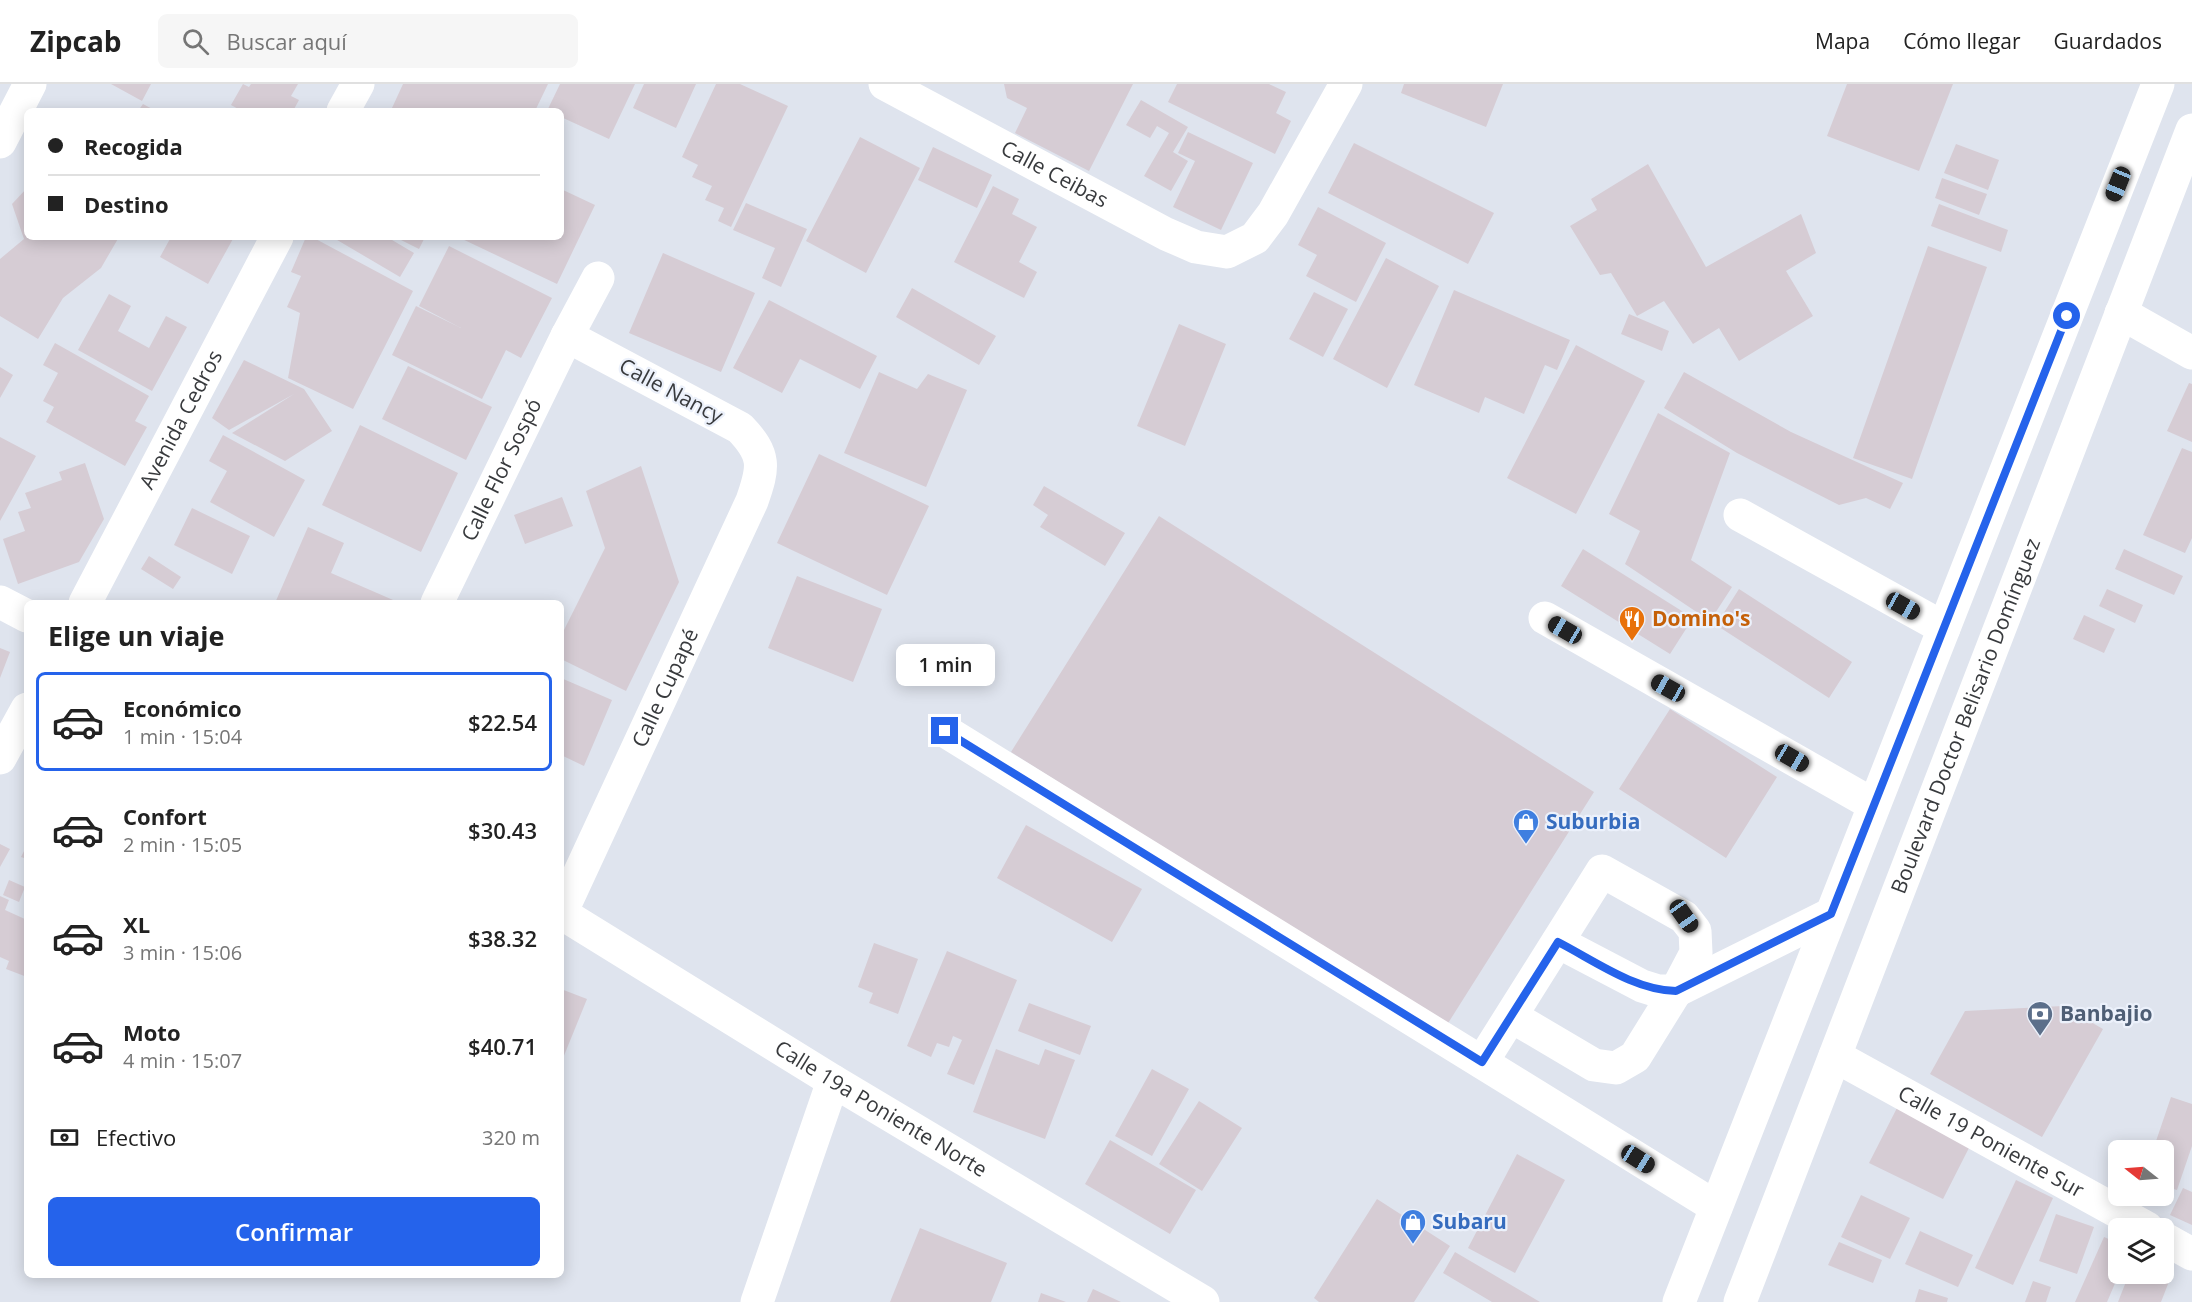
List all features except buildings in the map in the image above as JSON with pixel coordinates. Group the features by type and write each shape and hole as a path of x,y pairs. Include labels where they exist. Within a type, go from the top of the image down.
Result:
{"street":[{"path":"0,142 30,84"},
{"path":"346,108 358,84"},
{"name":"Calle Ceibas","path":"885,84 1166,234 1196,247 1227,252 1255,238 1273,214 1346,84"},
{"path":"1679,1302 2158,84"},
{"name":"Boulevard Doctor Belisario Domínguez","path":"1740,1302 2192,130"},
{"name":"Avenida Cedros","path":"87,600 275,240"},
{"name":"Calle Flor Sospó","path":"438,600 567,336 598,278"},
{"path":"2121,313 2192,352"},
{"name":"Calle Nancy","path":"567,336 740,428 755,443 761,462"},
{"name":"Calle Cupapé","path":"564,907 752,501 761,462"},
{"path":"1740,515 1944,628"},
{"path":"0,602 24,614"},
{"path":"1545,618 1874,804"},
{"path":"0,758 24,714"},
{"path":"945,731 1716,1207"},
{"path":"1482,1062 1602,871 1684,916 1695,931 1696,953 1676,991 1635,1057 1616,1068 1594,1065 1511,1017"},
{"path":"1558,942 1642,986 1658,991 1676,991 1831,914"},
{"name":"Calle 19a Poniente Norte","path":"564,915 834,1081 1203,1302"},
{"name":"Calle 19 Poniente Sur","path":"1835,1056 2129,1218"},
{"path":"757,1302 834,1081"},
{"path":"2174,1244 2192,1254"}],"place":[{"name":"Domino's","path":"1632,642"},
{"name":"Suburbia","path":"1526,845"},
{"name":"Banbajio","path":"2040,1037"},
{"name":"Subaru","path":"1413,1245"}],"route":[{"path":"945,731 1482,1062 1558,942 1642,986 1658,991 1676,991 1831,914 2067,316"}]}
